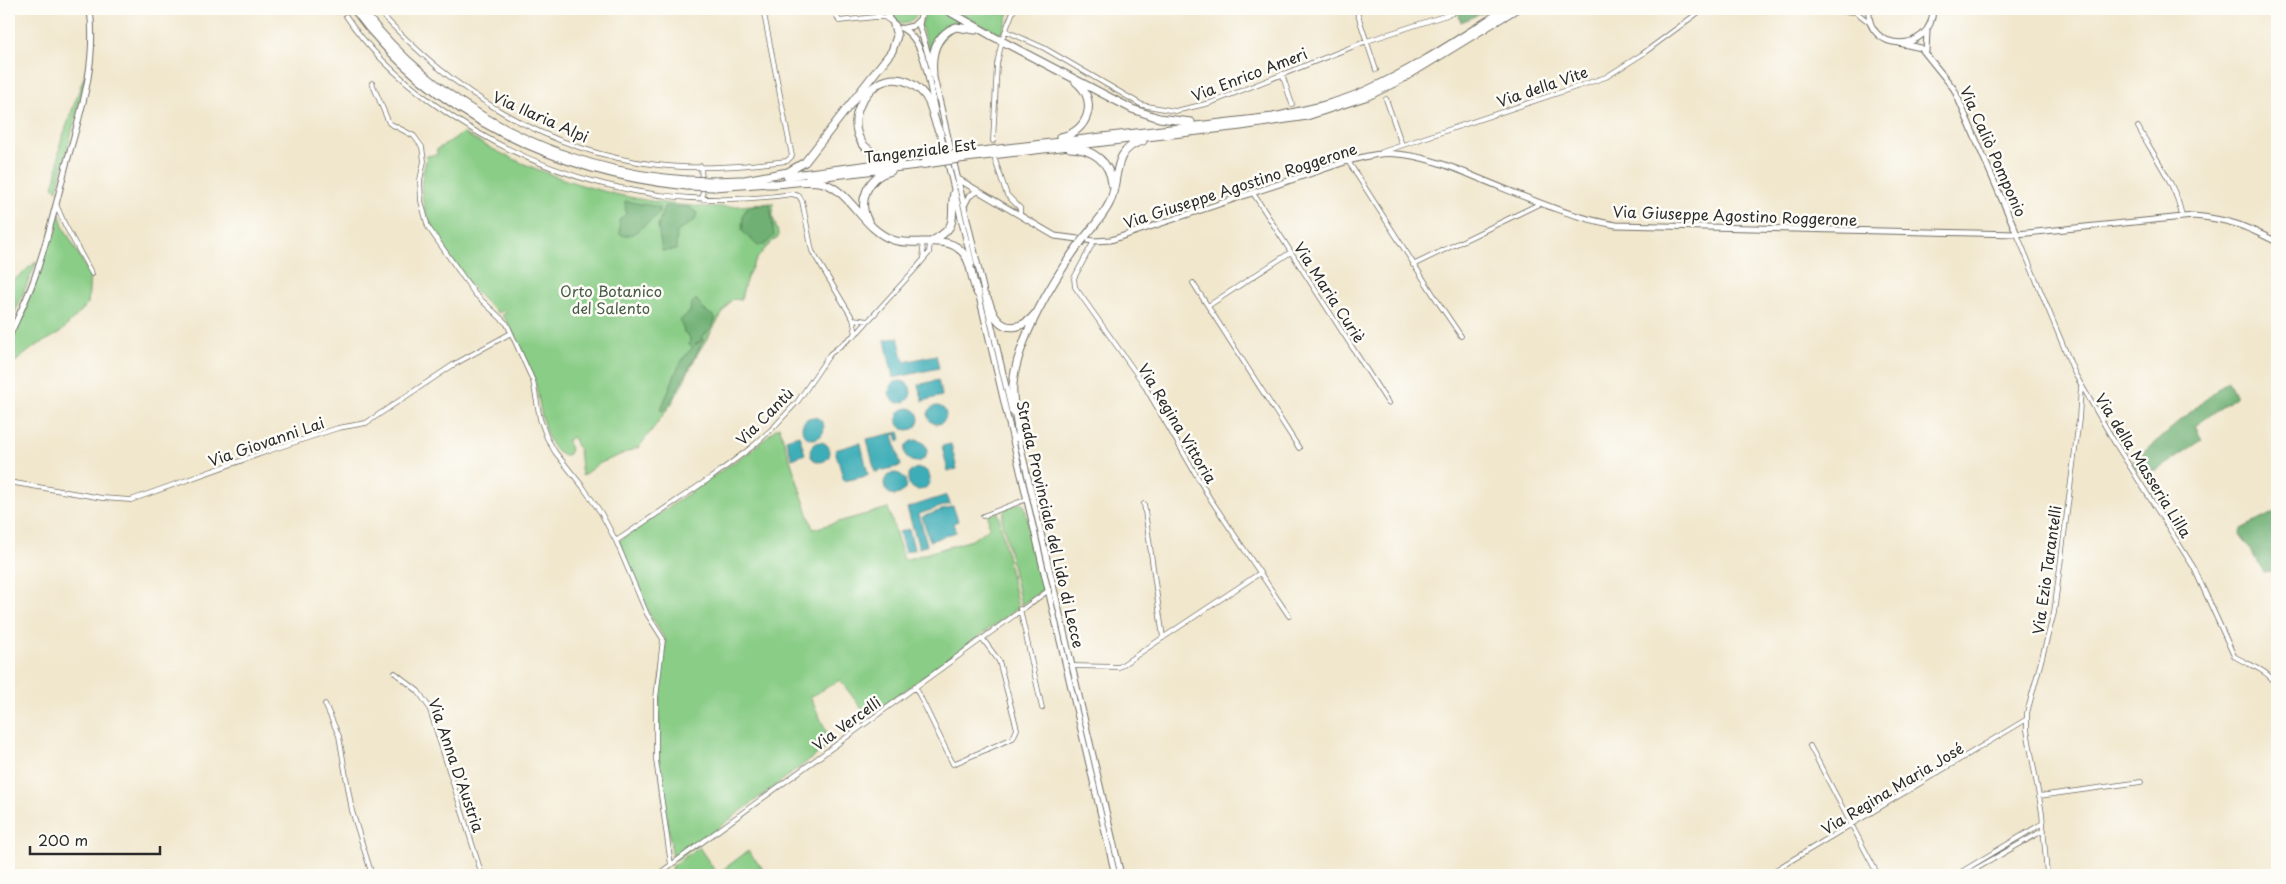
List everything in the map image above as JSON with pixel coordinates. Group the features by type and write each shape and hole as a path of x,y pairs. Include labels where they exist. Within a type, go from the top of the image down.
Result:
{"highway":[{"name":"Tangenziale Est","path":"354,9 382,42 411,70 458,107 505,135 542,152 603,172 687,183 766,184 925,160"},
{"name":"Tangenziale Est","path":"360,9 417,69 460,102 512,133 542,147 580,160 687,183"},
{"path":"944,9 1063,74 1146,114 1179,122 1211,120 1227,122"},
{"name":"Tangenziale Est","path":"956,157 1227,122 1304,110 1363,92 1424,60 1506,9"},
{"name":"Tangenziale Est","path":"1029,147 1277,122 1337,108 1402,79 1516,9"},
{"path":"739,181 788,172 805,162 892,51 897,40 895,25"},
{"path":"933,74 932,59 936,45 950,29 969,27 994,38"},
{"path":"1029,147 1069,135 1078,130 1085,122 1089,104 1086,93 1079,84 1063,74"},
{"path":"940,133 935,124 928,99 915,86 900,81 884,82 870,89 864,95 857,111 857,128 868,148 889,157 925,160 956,157"},
{"path":"1018,438 1013,399 1014,375 1020,355 1041,306 1058,274 1108,207 1118,163 1127,149 1136,143 1170,137 1177,133"},
{"path":"1029,147 1076,148 1095,155 1110,172 1112,194"},
{"path":"880,234 869,222 863,209 864,199 870,185 886,172 925,160 956,157"},
{"name":"Tangenziale Est","path":"714,184 925,160"},
{"path":"766,184 816,182 831,186 870,227 880,234 901,242 945,242 962,252 969,263 974,286 997,320 1006,326 1018,326 1028,322 1041,306"},
{"path":"926,243 949,228 954,218 954,193"}],"street":[{"path":"9,338 32,282 56,204 92,63 93,34 90,9"},
{"name":"Via Ilaria Alpi","path":"377,9 401,36 440,71 483,102 533,128 583,148 621,159 659,165 701,166 786,161 792,156 763,9"},
{"path":"834,9 839,21 884,17 895,25 911,27 920,19 922,9"},
{"path":"875,17 887,9 895,25"},
{"path":"1003,38 1014,9"},
{"path":"1356,9 1376,70"},
{"name":"Via della Vite","path":"1373,155 1606,77 1648,50 1703,9"},
{"path":"1783,9 1860,13 1870,23"},
{"path":"1848,12 1859,9"},
{"path":"1869,9 1870,23"},
{"path":"1928,55 1925,49 1928,30 1932,22 1933,9"},
{"name":"Via Enrico Ameri","path":"1006,30 1044,48 1142,105 1160,110 1192,108 1367,41 1452,11"},
{"path":"346,16 369,46 415,90 465,126 502,147 563,173 609,186 658,195 733,200 792,194 799,196 802,201 813,255 853,319 856,334"},
{"name":"Strada Provinciale del Lido di Lecce","path":"920,19 920,30 933,74 958,179 1027,499 1115,875"},
{"name":"Via Caliò Pomponio","path":"1870,23 1883,38 1899,44 1917,46 1928,55 1954,89 2017,234"},
{"name":"Strada Provinciale del Lido di Lecce","path":"895,25 912,35 921,51 954,193 1018,438 1121,875"},
{"path":"1899,44 1915,40 1928,30"},
{"path":"992,142 997,64 1001,45"},
{"path":"1282,74 1292,104"},
{"path":"372,83 389,123 414,136 422,146 424,161 420,180 420,201 428,227 475,294 500,317 511,333 533,380 540,418 547,438 564,464 584,487 616,541 645,610 664,643 656,698 656,760 672,865"},
{"path":"1386,99 1402,145"},
{"path":"2138,127 2172,188 2180,207 2182,218"},
{"name":"Via Giuseppe Agostino Roggerone","path":"958,179 1055,236 1094,241 1111,240 1348,161 1373,155 1396,153 1421,158 1458,170 1571,215 1616,225 2017,234 2182,218 2222,219 2245,225 2277,242"},
{"path":"995,160 1008,195 1020,208 1020,214"},
{"path":"1348,161 1413,265 1461,336"},
{"path":"701,166 703,199"},
{"path":"951,180 958,179"},
{"path":"964,207 969,196 978,191"},
{"name":"Via Maria Curiè","path":"1253,193 1388,403"},
{"path":"56,204 65,225 92,274"},
{"path":"1413,265 1542,204"},
{"name":"Via della Masseria Lilla","path":"2017,234 2054,327 2081,384 2115,443 2194,568 2234,656 2246,664 2262,669 2273,678 2277,686"},
{"name":"Via Regina Vittoria","path":"1094,241 1074,278 1075,287 1143,382 1209,497 1289,616"},
{"path":"924,259 926,243"},
{"name":"Via Cantù","path":"616,541 712,477 752,447 798,402 830,354 856,334 870,320 924,259 929,252 926,243"},
{"path":"1208,306 1291,252"},
{"path":"1193,283 1299,448"},
{"path":"853,319 861,322 870,320"},
{"name":"Via Giovanni Lai","path":"9,482 102,498 131,500 338,428 366,423 453,365 511,333"},
{"name":"Via Ezio Tarantelli","path":"2047,875 2044,830 2027,719 2030,700 2054,613 2079,418 2081,384"},
{"path":"983,516 1027,499"},
{"path":"1144,504 1163,638"},
{"path":"1072,666 1119,667 1260,573"},
{"name":"Via Vercelli","path":"657,875 1048,590"},
{"path":"1020,609 1042,708"},
{"path":"915,686 953,764 1013,738 1017,729 999,661 982,638"},
{"name":"Via Anna D'Austria","path":"395,673 418,691 428,707 482,875"},
{"path":"325,704 339,736 352,811 372,875"},
{"name":"Via Regina Maria José","path":"1767,875 2027,719"},
{"path":"1810,746 1878,875"},
{"path":"2039,796 2141,782"},
{"path":"1956,875 2043,823"},
{"path":"1965,875 2044,830"}],"green space":[{"path":"892,9 917,9 917,15 909,23 901,23 895,19"},
{"path":"926,9 938,10 967,24 954,25 930,54 921,26"},
{"path":"951,9 1010,9 1002,35"},
{"path":"1457,9 1491,9 1461,22"},
{"path":"90,60 57,190 53,187 57,173 60,144"},
{"name":"Orto Botanico del Salento","path":"463,133 522,163 552,175 615,194 679,205 712,207 773,203 773,217 779,236 764,249 749,272 741,300 733,299 728,304 698,353 673,402 639,447 598,464 582,476 579,450 573,437 567,440 571,449 569,454 564,456 550,442 533,375 508,323 502,315 506,313 505,310 498,313 474,290 462,275 440,242 425,209 422,185 427,156 438,154 436,150"},
{"path":"625,201 659,207 659,214 633,234 625,236 620,234 619,220 626,214"},
{"path":"770,203 774,236 764,245 758,246 742,231 743,214 748,207"},
{"path":"664,206 689,207 697,213 695,220 677,232 676,250 662,251 658,227"},
{"path":"57,211 59,211 63,226 90,275 88,304 60,333 34,347 9,367 9,344 43,260"},
{"path":"37,261 9,327 9,284"},
{"path":"696,299 704,310 716,318 712,327 695,345 704,339 670,403 664,411 660,410 682,361 693,347 689,345 690,338 684,332 680,320 690,312 691,304"},
{"path":"2228,380 2236,397 2195,426 2202,440 2157,470 2137,470 2132,462"},
{"path":"779,426 813,529 888,508 904,560 972,540 989,528 988,515 998,512 1018,608 868,717 840,680 810,697 832,743 677,859 673,859 658,761 660,685 666,641 650,615 619,541 752,450"},
{"path":"1021,503 1024,504 1044,589 1021,605 1002,519 1005,509"},
{"path":"2277,511 2277,570 2264,572 2240,534 2241,529"},
{"path":"699,847 717,874 748,851 768,875 673,875 671,867"}],"water":[{"path":"898,337 904,362 936,355 939,368 893,378 885,340"},
{"path":"938,380 942,396 923,401 918,385"},
{"path":"900,381 908,384 911,392 908,400 900,403 892,400 889,392 892,384"},
{"path":"933,406 941,406 946,411 944,422 933,424 928,419 928,411"},
{"path":"908,408 918,415 919,419 912,429 908,430 898,423 897,419 904,409"},
{"path":"813,417 823,424 824,428 817,438 813,439 803,432 802,428 809,418"},
{"path":"899,432 901,440 898,441 896,434 893,435 901,466 875,472 867,439"},
{"path":"799,435 805,454 792,459 786,439"},
{"path":"912,440 920,440 927,447 927,455 920,462 912,462 905,455 905,447"},
{"path":"816,442 824,442 830,448 830,456 824,462 816,462 810,456 810,448"},
{"path":"861,444 868,474 867,476 844,481 835,450"},
{"path":"951,444 957,469 948,471 942,446"},
{"path":"919,468 927,471 930,479 927,487 919,490 911,487 908,479 911,471"},
{"path":"895,473 903,476 906,484 903,492 895,495 887,492 884,484 887,476"},
{"path":"947,495 950,504 919,514 927,545 919,548 907,508"},
{"path":"953,506 958,521 953,523 956,532 930,541 922,517"},
{"path":"909,529 914,549 905,552 899,532"}]}
